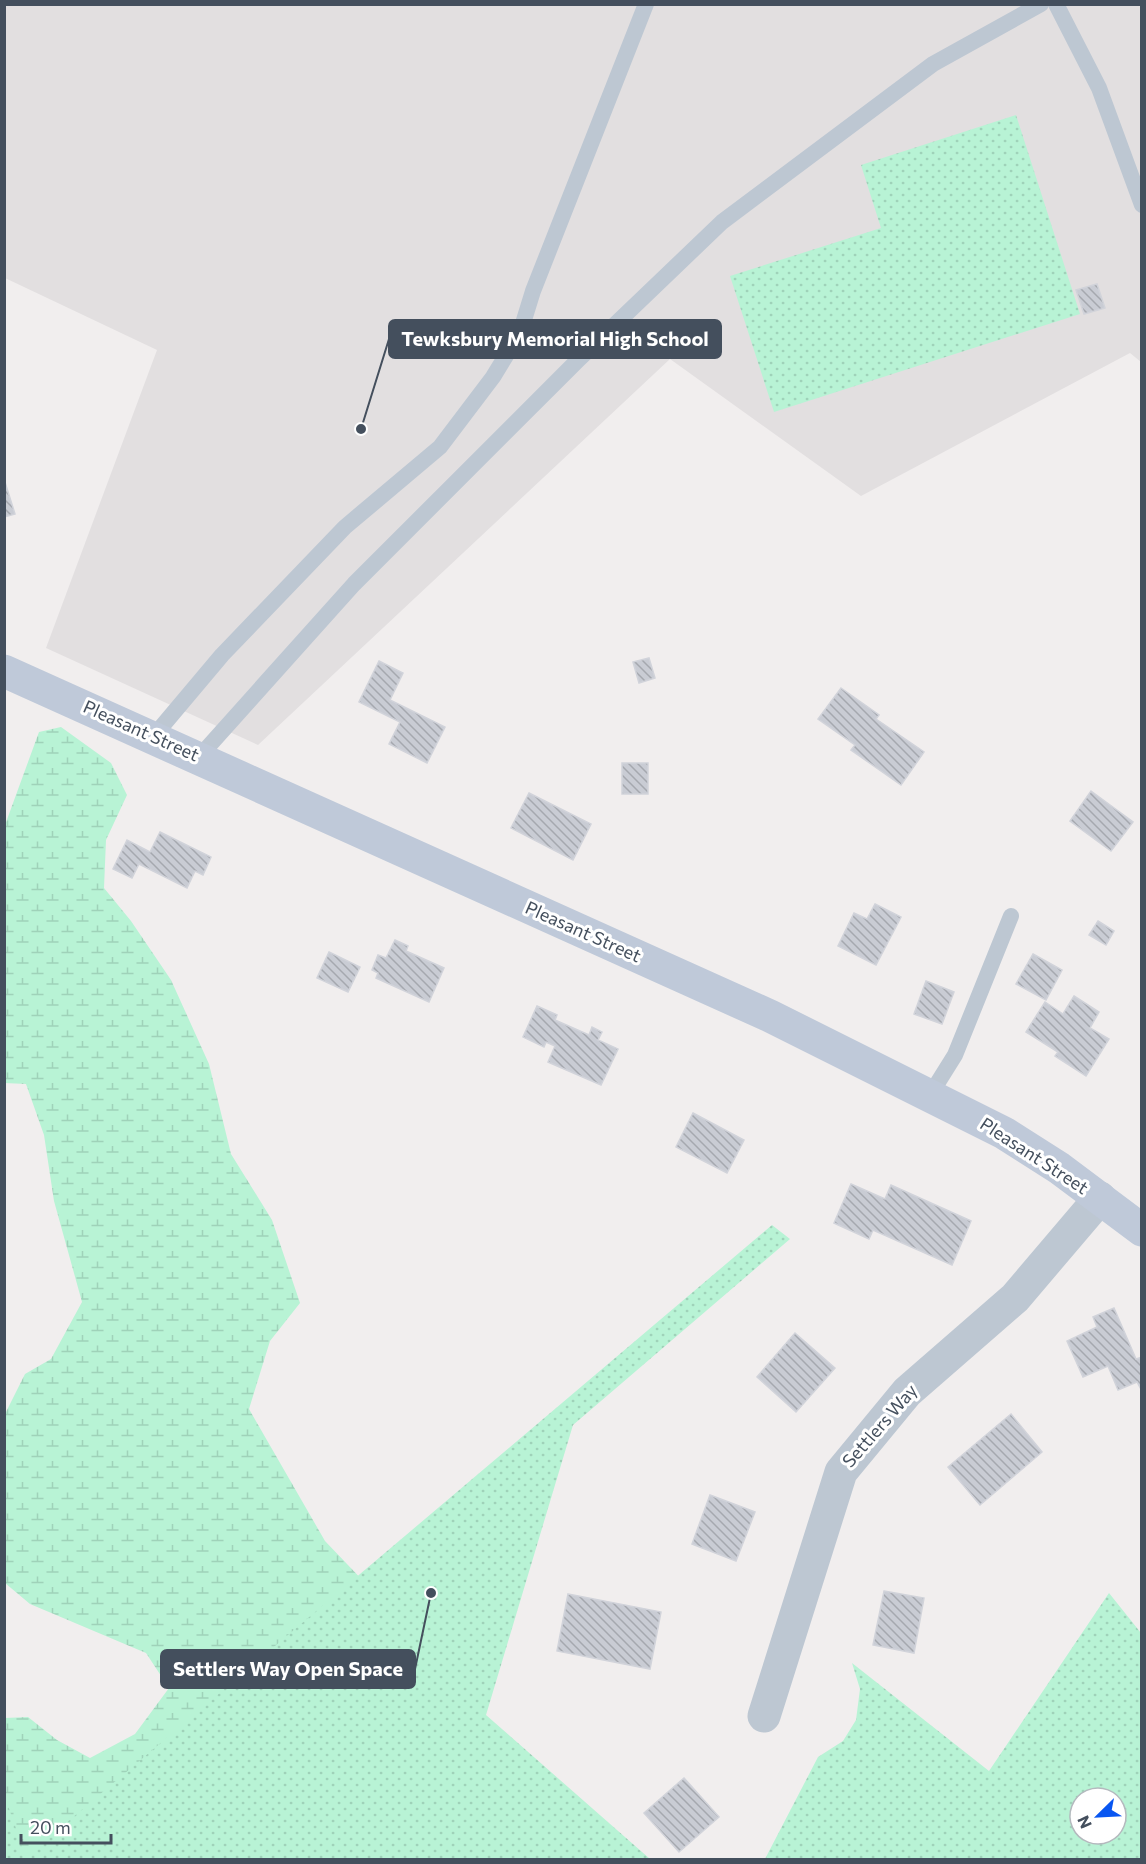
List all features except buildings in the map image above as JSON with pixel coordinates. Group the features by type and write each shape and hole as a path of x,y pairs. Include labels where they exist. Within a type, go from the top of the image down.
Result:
{"main road":[{"name":"Pleasant Street","path":"4,671 770,1016 1004,1133 1059,1168 1142,1230"}],"street":[{"name":"Settlers Way","path":"764,1716 841,1472 907,1392 1015,1298 1100,1198"}],"lane":[{"path":"153,737 222,656 345,527 440,447 493,377 520,333 533,291 646,4"},
{"path":"199,757 354,584 578,360 723,222 933,64 1041,4"},
{"path":"1056,4 1099,88 1142,205"},
{"path":"930,1095 955,1055 1011,916"}],"shaded area":[{"path":"5,5 1141,5 1141,362 1130,353 861,496 670,359 258,745 46,648 157,350 5,278"}],"green space":[{"path":"1016,115 1080,314 774,412 730,276 881,228 861,165"},
{"path":"61,727 111,763 127,795 106,840 104,888 131,921 171,980 209,1064 231,1154 272,1220 300,1303 270,1341 249,1409 325,1541 369,1587 458,1715 519,1818 5,1859 5,1718 28,1717 57,1740 90,1758 135,1734 169,1688 146,1653 30,1604 5,1583 4,1416 25,1374 51,1359 82,1302 54,1201 44,1135 26,1084 4,1083 5,825 39,732"},
{"path":"772,1225 790,1239 573,1425 486,1715 650,1859 5,1859 5,1797 26,1857"},
{"path":"1109,1593 1141,1633 1141,1859 765,1859 818,1757 843,1741 856,1720 860,1689 852,1663 989,1771"}],"place":[{"name":"Tewksbury Memorial High School","path":"361,429"},
{"name":"Settlers Way Open Space","path":"431,1593"}]}
